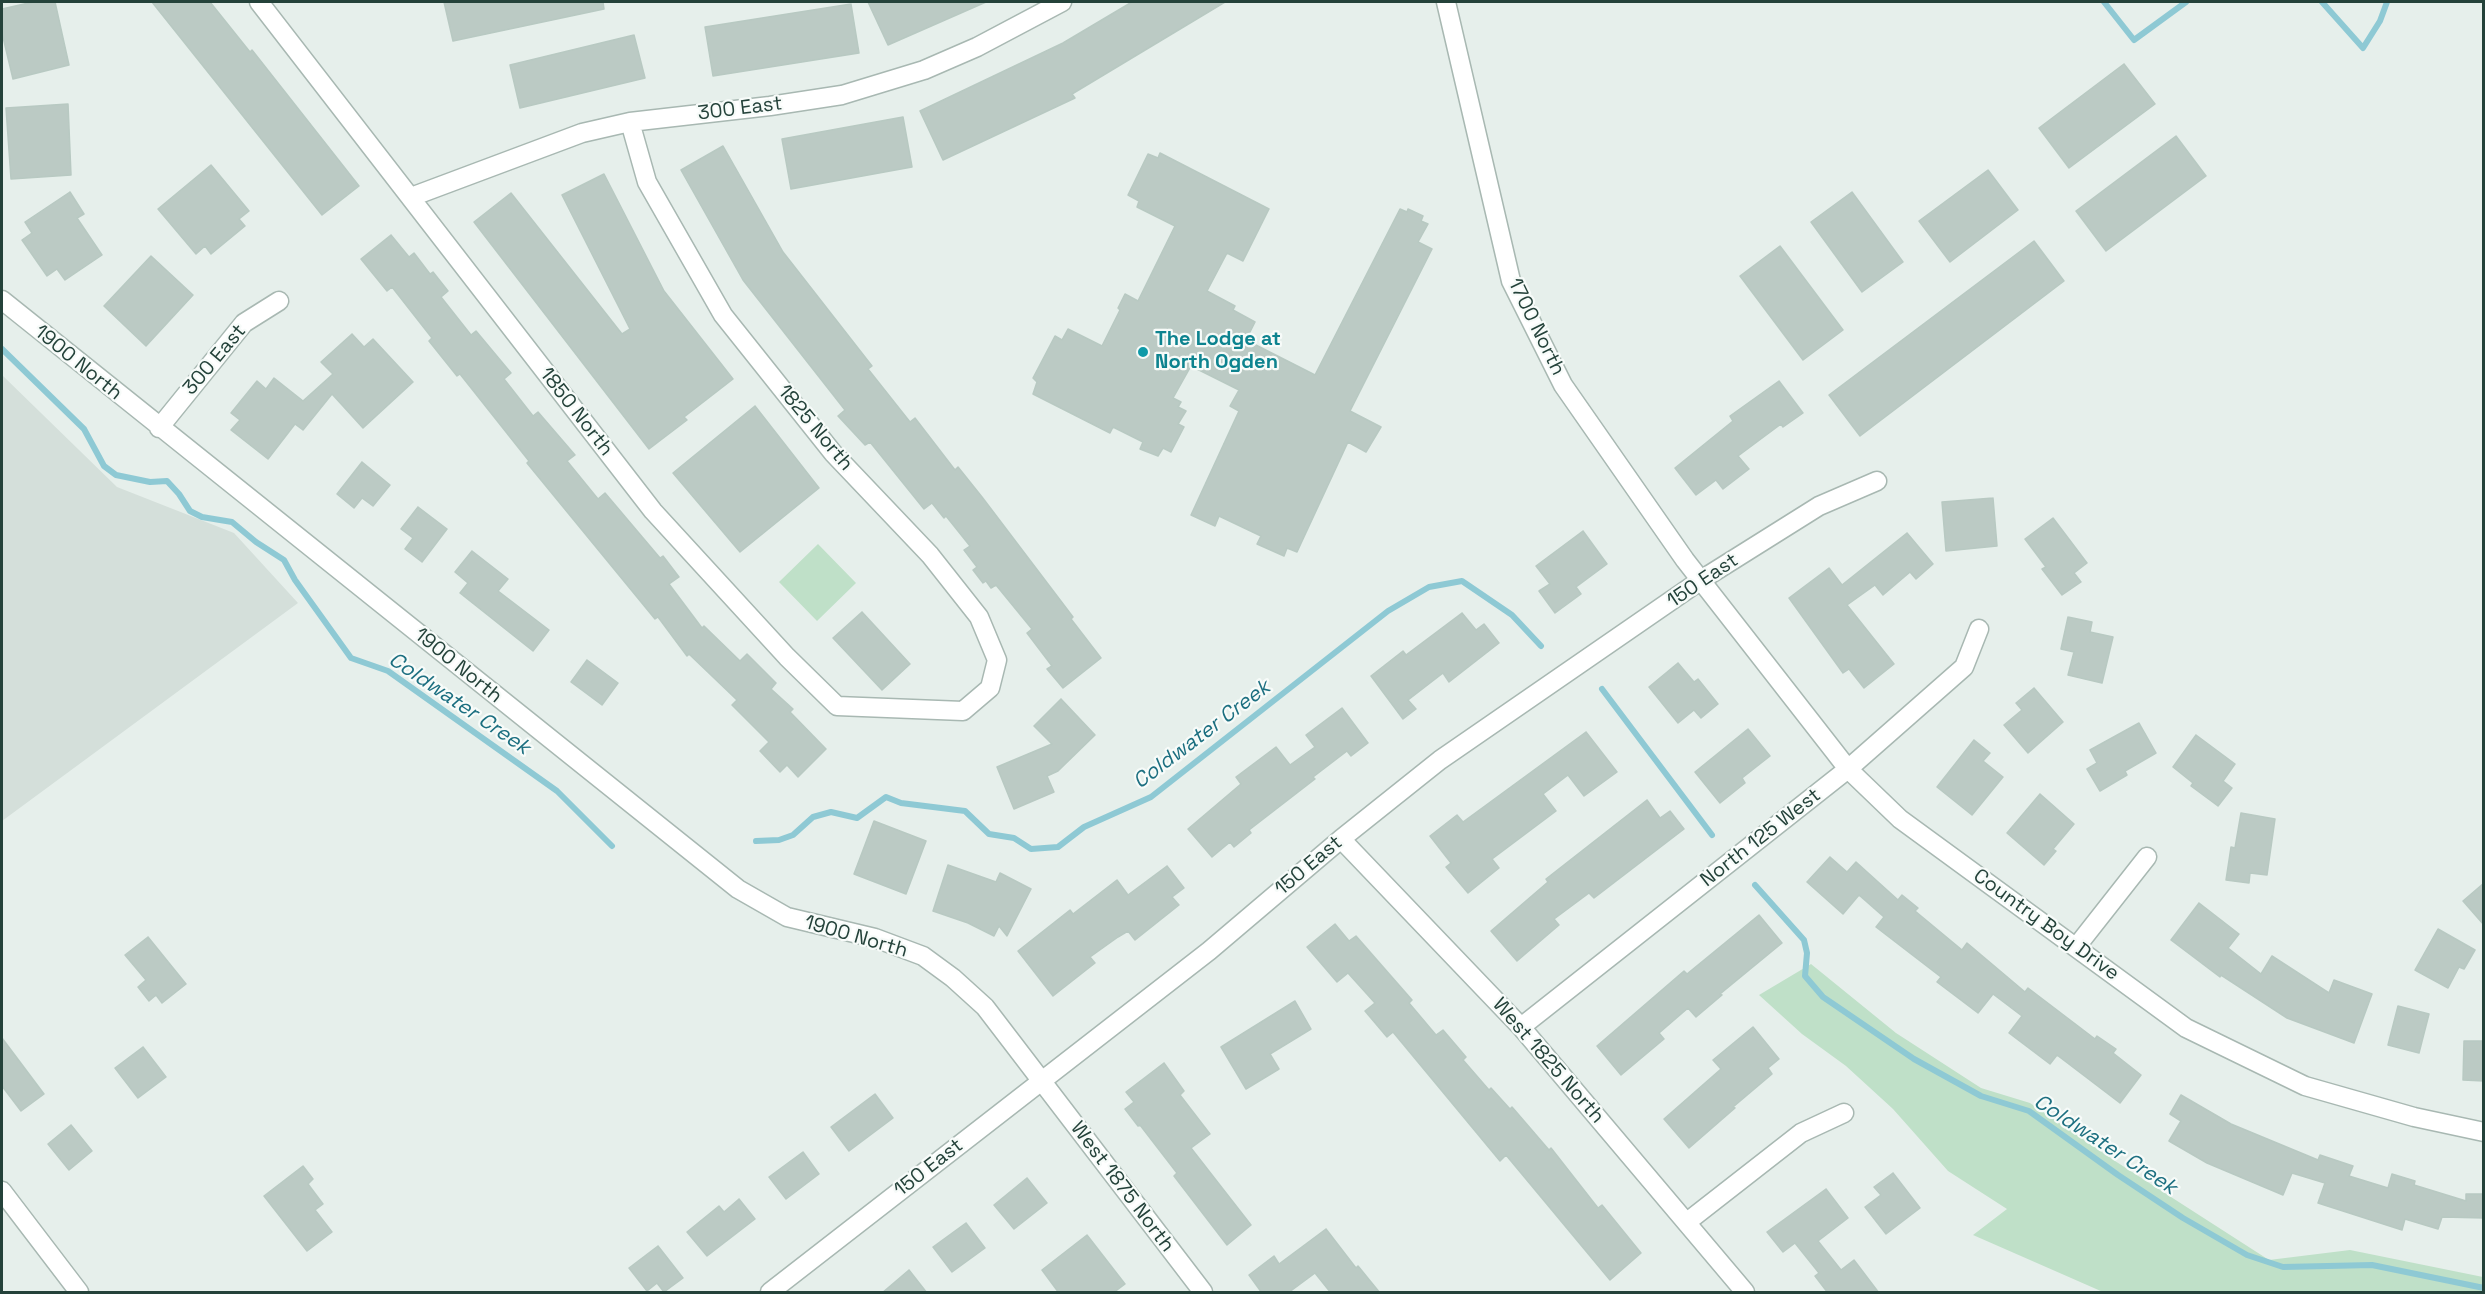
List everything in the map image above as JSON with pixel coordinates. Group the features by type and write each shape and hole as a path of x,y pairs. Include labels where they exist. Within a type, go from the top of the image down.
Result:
{"street":[{"name":"1850 North","path":"259,2 653,511 787,657 837,706 963,711"},
{"name":"300 East","path":"411,197 582,133 630,122 770,106 842,95 924,70 977,47 1062,2"},
{"name":"1700 North","path":"1446,2 1511,281 1563,385 1701,580"},
{"name":"1825 North","path":"630,122 647,182 723,315 833,453 930,555 979,617 997,660 990,688 963,711"},
{"name":"1900 North","path":"2,300 159,428 738,889 787,917 874,938 923,956 953,978 985,1007 1041,1081"},
{"name":"300 East","path":"159,428 243,323 279,301"},
{"name":"150 East","path":"770,1293 1209,951 1341,839 1440,760 1701,580 1819,506 1877,481"},
{"name":"Country Boy Drive","path":"1701,580 1848,769 1900,819 2077,946 2186,1028 2305,1086 2414,1117 2484,1132"},
{"name":"North 125 West","path":"1521,1027 1848,769 1964,667 1979,630"},
{"name":"West 1825 North","path":"1341,839 1521,1027 1745,1293"},
{"path":"2077,946 2147,857"},
{"name":"West 1875 North","path":"1041,1081 1203,1293"},
{"path":"1687,1222 1801,1133 1844,1113"},
{"path":"2,1191 79,1293"}],"shaded area":[{"path":"2,375 117,487 234,533 298,603 2,821"}],"green space":[{"path":"818,544 856,583 817,621 779,582"},
{"path":"1811,964 1896,1033 1981,1088 2030,1103 2115,1161 2269,1260 2350,1250 2483,1277 2483,1292 2103,1292 1973,1235 2007,1209 1948,1171 1893,1109 1846,1066 1802,1034 1759,995"}],"building":[{"path":"33,2 55,2 69,65 13,79 2,33 2,9"},
{"path":"152,2 210,2 250,52 252,50 359,186 322,215"},
{"path":"444,2 603,2 604,9 453,41"},
{"path":"868,2 986,2 888,45"},
{"path":"1132,2 1225,2 1072,94 1075,98 943,160 920,111 1063,43"},
{"path":"851,4 859,53 713,76 705,27"},
{"path":"634,35 645,78 520,108 510,65"},
{"path":"2124,64 2155,104 2069,168 2039,128"},
{"path":"68,104 71,175 11,179 6,108"},
{"path":"903,117 912,167 791,189 782,139"},
{"path":"2176,136 2206,176 2106,251 2076,211"},
{"path":"723,146 783,252 872,366 868,369 910,422 915,418 955,470 958,467 1073,617 1071,619 1101,658 1063,688 1047,669 1052,666 1027,633 1032,629 996,585 991,588 986,581 983,583 973,570 977,567 964,550 970,546 946,516 944,518 932,503 924,509 870,442 865,445 838,416 845,410 743,280 681,170"},
{"name":"The Lodge at North Ogden","path":"1160,153 1269,209 1243,261 1227,253 1207,291 1235,306 1233,310 1255,322 1246,340 1315,375 1400,209 1407,212 1408,209 1423,216 1421,221 1428,224 1418,242 1432,249 1350,411 1381,427 1366,452 1348,442 1297,552 1287,548 1284,556 1257,544 1261,536 1219,516 1215,526 1191,515 1239,411 1230,406 1239,390 1191,366 1173,398 1181,402 1178,407 1186,411 1178,424 1184,427 1171,452 1163,448 1158,456 1140,449 1143,442 1113,427 1110,433 1033,394 1037,382 1033,378 1055,336 1062,340 1068,329 1102,346 1120,310 1118,308 1125,294 1138,301 1175,226 1137,207 1139,201 1128,195 1148,154 1158,158"},
{"path":"211,165 249,211 239,219 245,226 211,254 205,246 196,254 158,209"},
{"path":"1988,170 2018,210 1950,262 1919,221"},
{"path":"604,174 664,291 733,379 684,417 687,420 649,449 474,222 511,193 622,334 630,329 562,195"},
{"path":"70,192 84,214 77,218 102,255 65,280 57,269 47,276 22,240 32,233 25,222"},
{"path":"1852,192 1903,262 1862,292 1811,222"},
{"path":"391,235 409,257 414,253 430,274 433,272 448,291 441,297 471,335 476,331 511,373 504,379 533,416 538,412 575,455 567,461 598,499 605,493 660,558 663,556 679,577 669,584 702,628 704,626 740,661 747,654 776,683 771,689 793,709 790,712 826,749 798,777 787,765 780,772 760,751 769,742 732,705 737,700 689,654 687,656 658,617 655,619 527,463 529,461 460,374 457,376 429,341 432,338 392,287 387,291 361,259"},
{"path":"2034,241 2064,281 1860,436 1829,395"},
{"path":"1780,246 1843,330 1803,360 1740,276"},
{"path":"151,256 193,295 146,346 104,306"},
{"path":"352,334 364,347 373,339 413,382 363,428 332,394 303,430 295,424 268,459 231,430 240,420 231,413 257,381 266,389 274,378 303,401 333,374 321,362"},
{"path":"1779,381 1803,413 1783,427 1781,424 1738,456 1749,469 1723,489 1716,480 1696,495 1675,468 1733,421 1730,416"},
{"path":"755,406 819,488 740,552 673,473"},
{"path":"362,462 390,485 373,506 362,498 354,508 337,494"},
{"path":"1993,498 1997,546 1946,551 1942,502"},
{"path":"418,507 447,529 422,562 405,549 413,538 401,529"},
{"path":"2053,518 2087,563 2074,573 2081,582 2062,595 2042,569 2046,567 2025,539"},
{"path":"1583,531 1607,564 1576,587 1581,594 1555,613 1539,591 1550,584 1536,566"},
{"path":"1907,533 1933,564 1916,579 1910,572 1883,595 1875,585 1847,605 1894,664 1864,688 1849,669 1843,673 1789,598 1829,568 1842,585"},
{"path":"472,551 508,579 498,591 549,630 533,651 460,593 468,583 455,572"},
{"path":"862,612 910,664 882,690 833,638"},
{"path":"1462,613 1476,630 1484,624 1499,643 1449,682 1443,673 1408,700 1416,709 1403,719 1371,676 1403,651 1406,655"},
{"path":"2068,617 2092,622 2090,632 2113,637 2102,683 2068,675 2074,652 2061,649"},
{"path":"587,660 618,683 602,705 571,682"},
{"path":"1678,663 1694,682 1698,679 1718,704 1701,718 1694,710 1678,723 1649,687"},
{"path":"2034,688 2063,722 2028,753 2004,725 2022,710 2016,703"},
{"path":"1061,699 1095,735 1058,771 1047,776 1054,792 1014,809 997,767 1052,744 1034,726"},
{"path":"1342,708 1368,743 1351,756 1347,751 1249,830 1251,833 1234,847 1230,842 1212,857 1188,829 1241,784 1236,777 1276,747 1290,765 1315,747 1306,735"},
{"path":"2139,723 2156,753 2125,771 2127,775 2100,791 2087,769 2097,763 2090,750"},
{"path":"1748,729 1770,756 1742,778 1745,783 1720,803 1695,772"},
{"path":"1586,732 1617,772 1584,796 1568,775 1543,794 1556,811 1492,859 1499,868 1468,893 1446,867 1451,863 1430,836 1457,815 1463,822"},
{"path":"2196,735 2235,764 2223,781 2232,788 2218,806 2191,786 2193,783 2173,767"},
{"path":"1974,740 1990,753 1983,761 2003,777 1972,815 1937,787"},
{"path":"2040,794 2074,824 2053,849 2056,851 2044,865 2007,833"},
{"path":"1647,800 1660,818 1670,811 1684,829 1594,898 1589,893 1554,919 1559,925 1517,961 1491,931 1548,882 1546,879"},
{"path":"2241,813 2275,819 2267,875 2250,873 2249,883 2226,880 2231,847 2235,848"},
{"path":"874,821 926,841 906,894 854,874"},
{"path":"1830,857 1847,872 1856,862 1898,900 1902,895 1918,908 1915,911 1962,950 1967,943 2025,992 2028,988 2095,1039 2097,1036 2116,1049 2113,1053 2141,1075 2120,1103 2057,1055 2050,1064 2009,1033 2022,1016 1993,994 1978,1013 1937,982 1941,977 1876,927 1884,917 1859,895 1843,914 1807,882"},
{"path":"948,865 996,882 1000,873 1031,889 1007,936 999,926 994,936 968,923 933,911"},
{"path":"1167,866 1184,888 1172,897 1179,905 1135,940 1128,931 1090,957 1095,963 1053,996 1018,951 1070,910 1073,914 1117,880 1128,895"},
{"path":"2484,883 2484,925 2463,901"},
{"path":"2199,903 2239,934 2228,948 2261,974 2272,956 2329,993 2334,980 2372,994 2354,1043 2287,1018 2221,975 2220,977 2171,940"},
{"path":"1759,915 1782,943 1696,1017 1688,1008 1659,1033 1664,1039 1621,1075 1597,1046 1684,971 1687,974"},
{"path":"1335,924 1349,941 1356,936 1412,1000 1409,1003 1436,1035 1443,1030 1466,1057 1463,1060 1489,1090 1491,1088 1510,1109 1512,1107 1549,1150 1551,1148 1598,1208 1602,1205 1641,1253 1610,1280 1506,1155 1500,1161 1393,1032 1387,1037 1365,1011 1375,1003 1348,973 1337,982 1307,947"},
{"path":"2438,929 2475,950 2464,969 2459,967 2448,988 2415,970"},
{"path":"148,937 186,984 162,1003 156,995 149,1001 138,987 146,980 125,955"},
{"path":"1295,1001 1311,1029 1270,1054 1279,1069 1246,1089 1221,1047"},
{"path":"2398,1006 2429,1014 2419,1053 2388,1045"},
{"path":"1753,1027 1779,1059 1768,1068 1772,1074 1689,1148 1664,1119 1721,1069 1713,1060"},
{"path":"2,1038 44,1094 21,1111 2,1086"},
{"path":"2464,1041 2484,1041 2484,1081 2463,1080"},
{"path":"143,1047 166,1077 138,1098 115,1068"},
{"path":"1164,1063 1184,1091 1180,1095 1210,1134 1191,1148 1251,1225 1227,1245 1174,1176 1177,1173 1125,1109 1134,1102 1126,1092"},
{"path":"875,1094 893,1118 849,1151 831,1127"},
{"path":"2181,1095 2231,1124 2318,1160 2320,1155 2353,1166 2349,1176 2388,1188 2392,1174 2415,1181 2414,1185 2466,1201 2466,1194 2484,1194 2484,1218 2442,1217 2438,1229 2405,1219 2402,1230 2318,1203 2325,1183 2292,1173 2283,1195 2207,1163 2169,1141 2181,1121 2170,1114"},
{"path":"71,1125 92,1151 69,1170 48,1144"},
{"path":"803,1152 819,1174 786,1199 769,1177"},
{"path":"303,1166 313,1179 308,1184 323,1204 315,1210 332,1232 307,1251 264,1196"},
{"path":"1893,1173 1920,1208 1886,1234 1865,1207 1881,1195 1874,1187"},
{"path":"1027,1178 1047,1203 1014,1229 994,1205"},
{"path":"1826,1189 1848,1218 1818,1241 1841,1270 1854,1260 1879,1293 1828,1293 1815,1276 1819,1273 1795,1243 1783,1252 1767,1232"},
{"path":"739,1199 755,1219 707,1256 687,1232 719,1206 724,1212"},
{"path":"966,1223 985,1248 952,1272 933,1247"},
{"path":"1326,1229 1356,1268 1358,1266 1380,1293 1331,1293 1315,1273 1288,1293 1262,1293 1249,1275 1274,1256 1279,1264"},
{"path":"1087,1235 1125,1284 1113,1293 1059,1293 1042,1270"},
{"path":"658,1246 683,1278 664,1292 657,1283 647,1291 629,1268"},
{"path":"909,1270 927,1293 882,1293"}],"waterway":[{"path":"2104,2 2134,40 2186,2"},
{"path":"2322,2 2363,48 2380,21 2387,2"},
{"name":"Coldwater Creek","path":"2,349 84,429 104,466 116,475 150,482 167,481 190,511 202,517 232,522 256,542 284,560 295,580 351,658 388,671 557,791 612,846"},
{"name":"Coldwater Creek","path":"756,841 779,840 793,835 813,817 831,812 857,818 886,797 901,803 965,811 989,834 1014,838 1031,849 1058,847 1084,827 1151,797 1388,611 1429,587 1462,581 1512,615 1541,646"},
{"name":"Coldwater Creek","path":"1602,689 1712,835"},
{"name":"Coldwater Creek","path":"1755,885 1804,940 1807,953 1805,976 1823,997 1914,1059 1981,1096 2029,1111 2183,1218 2247,1255 2283,1267 2372,1265 2484,1288"}],"place":[{"name":"The Lodge at North Ogden","path":"1143,352"}]}
